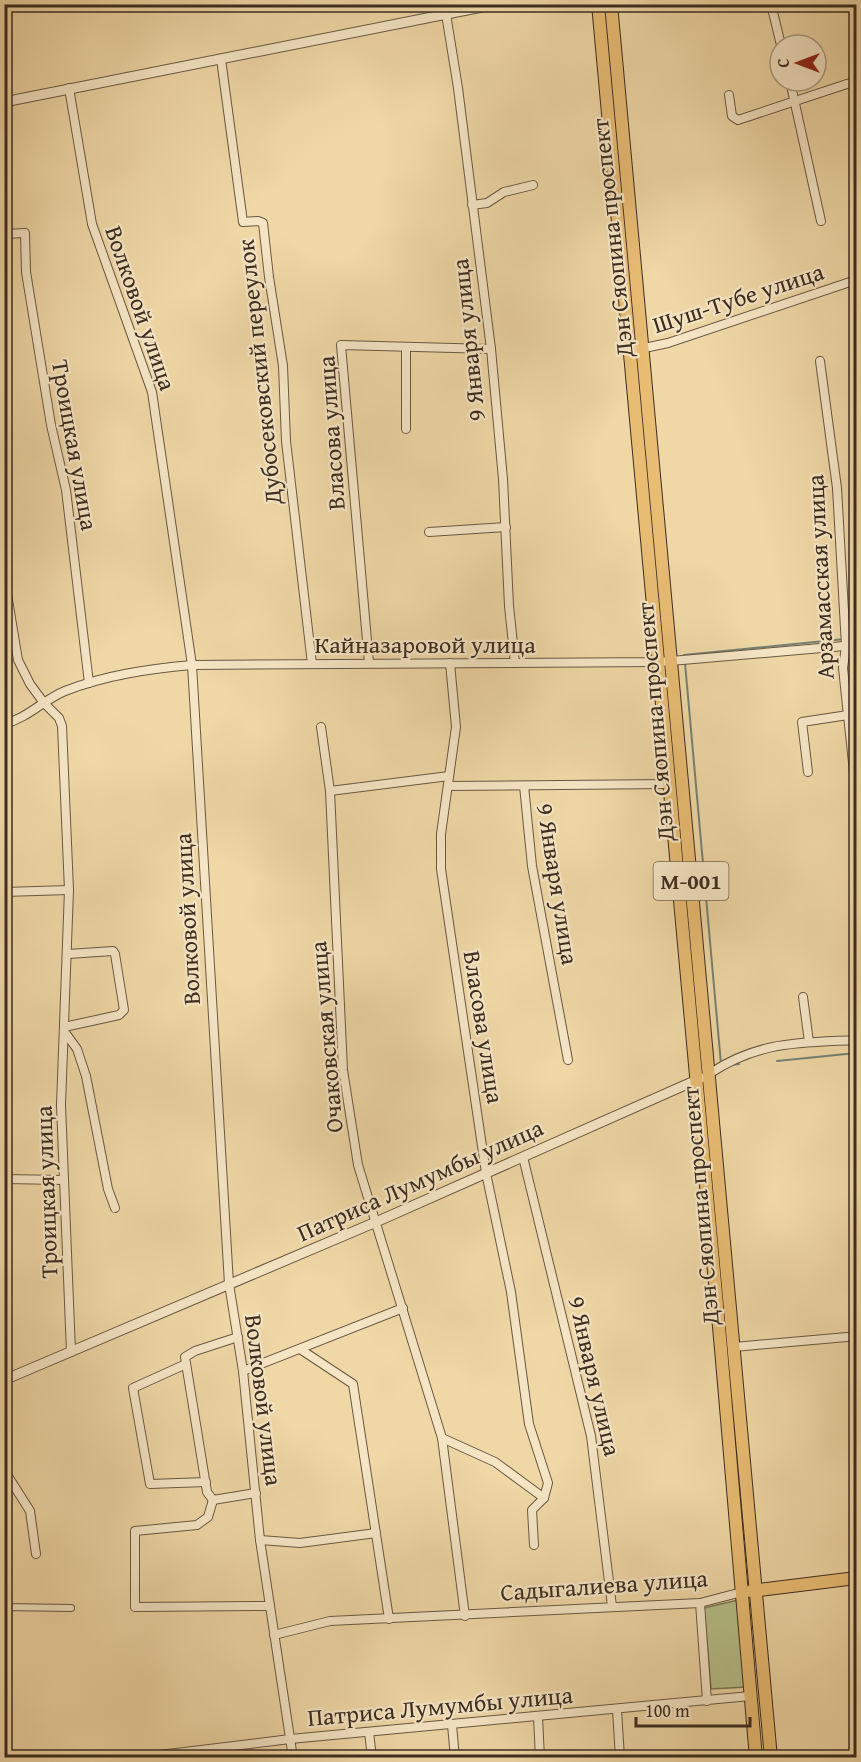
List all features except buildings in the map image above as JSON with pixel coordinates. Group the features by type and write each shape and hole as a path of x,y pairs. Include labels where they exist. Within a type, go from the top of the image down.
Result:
{"main road":[{"name":"Дэн Сяопина проспект","path":"598,4 630,351 665,662 669,784 684,879 709,1074 771,1758"},
{"name":"Дэн Сяопина проспект","path":"611,4 644,349 697,1080 756,1758"},
{"name":"Садыгалиева улица","path":"742,1592 856,1578"}],"street":[{"path":"4,102 221,59 449,10 497,4"},
{"path":"771,4 778,33"},
{"name":"9 Января улица","path":"449,10 491,349 506,527 508,606 515,663"},
{"name":"Дубосековский переулок","path":"221,59 243,222 262,223 282,366 286,441 312,664"},
{"path":"729,95 732,116 738,120 856,81"},
{"name":"Волковой улица","path":"69,88 92,224 152,392 192,665 229,1284 243,1371 260,1540 293,1758"},
{"path":"793,93 821,221"},
{"path":"472,205 488,203 504,192 533,185"},
{"name":"Троицкая улица","path":"4,234 25,233 26,272 51,425 66,490 89,683"},
{"name":"Шуш-Тубе улица","path":"630,351 644,349 856,280"},
{"name":"Власова улица","path":"369,663 341,345 491,349"},
{"path":"405,429 406,348"},
{"name":"Арзамасская улица","path":"820,361 837,488 846,646 843,668 856,791"},
{"path":"429,532 506,527"},
{"name":"Троицкая улица","path":"4,576 18,660 30,684 59,718 62,726 69,890 61,1105 71,1352"},
{"name":"Кайназаровой улица","path":"4,724 26,716 63,692 89,683 140,670 192,665 665,662 856,645"},
{"name":"Власова улица","path":"450,663 456,727 441,834 441,869 486,1173 512,1292 529,1424 548,1483 544,1498 532,1510 534,1545"},
{"path":"808,772 802,722 848,716"},
{"name":"Очаковская улица","path":"321,727 330,791 343,1070 358,1165 442,1438 465,1616"},
{"path":"330,791 449,776"},
{"path":"448,786 669,784"},
{"name":"9 Января улица","path":"524,786 532,866 568,1060"},
{"path":"4,892 69,890"},
{"path":"64,1029 120,1015 124,1010 113,951 68,954"},
{"path":"803,997 808,1042"},
{"name":"Троицкая улица","path":"64,1029 76,1049 86,1076 108,1189 115,1208"},
{"name":"Патриса Лумумбы улица","path":"4,1380 523,1157 697,1080 748,1053 765,1047 856,1040"},
{"name":"9 Января улица","path":"523,1157 591,1436 612,1606"},
{"path":"4,1179 63,1180"},
{"path":"243,1371 403,1308"},
{"path":"735,1347 847,1336"},
{"path":"213,1500 207,1492 185,1357 195,1351 238,1337"},
{"path":"300,1349 353,1384 389,1619"},
{"path":"186,1364 133,1388 150,1484 206,1482"},
{"path":"442,1438 495,1462 544,1498"},
{"path":"4,1470 30,1511 36,1554"},
{"path":"213,1500 256,1493"},
{"path":"213,1500 208,1517 197,1526 135,1531 135,1607 270,1606"},
{"path":"260,1540 300,1543 376,1533"},
{"name":"Садыгалиева улица","path":"274,1635 330,1621 700,1603 742,1592"},
{"path":"700,1603 707,1701"},
{"path":"4,1607 71,1608"},
{"name":"Патриса Лумумбы улица","path":"135,1758 290,1739 750,1696"},
{"path":"617,1710 620,1758"},
{"path":"538,1717 540,1758"},
{"path":"452,1725 455,1758"},
{"path":"369,1732 372,1758"}],"green space":[{"path":"738,1600 747,1687 711,1689 704,1608"}],"waterway":[{"path":"684,657 684,655 855,638 855,642"},
{"path":"855,648 856,660"},
{"path":"685,663 721,1064"},
{"path":"777,1061 856,1053"},
{"path":"730,1065 739,1064"}]}
